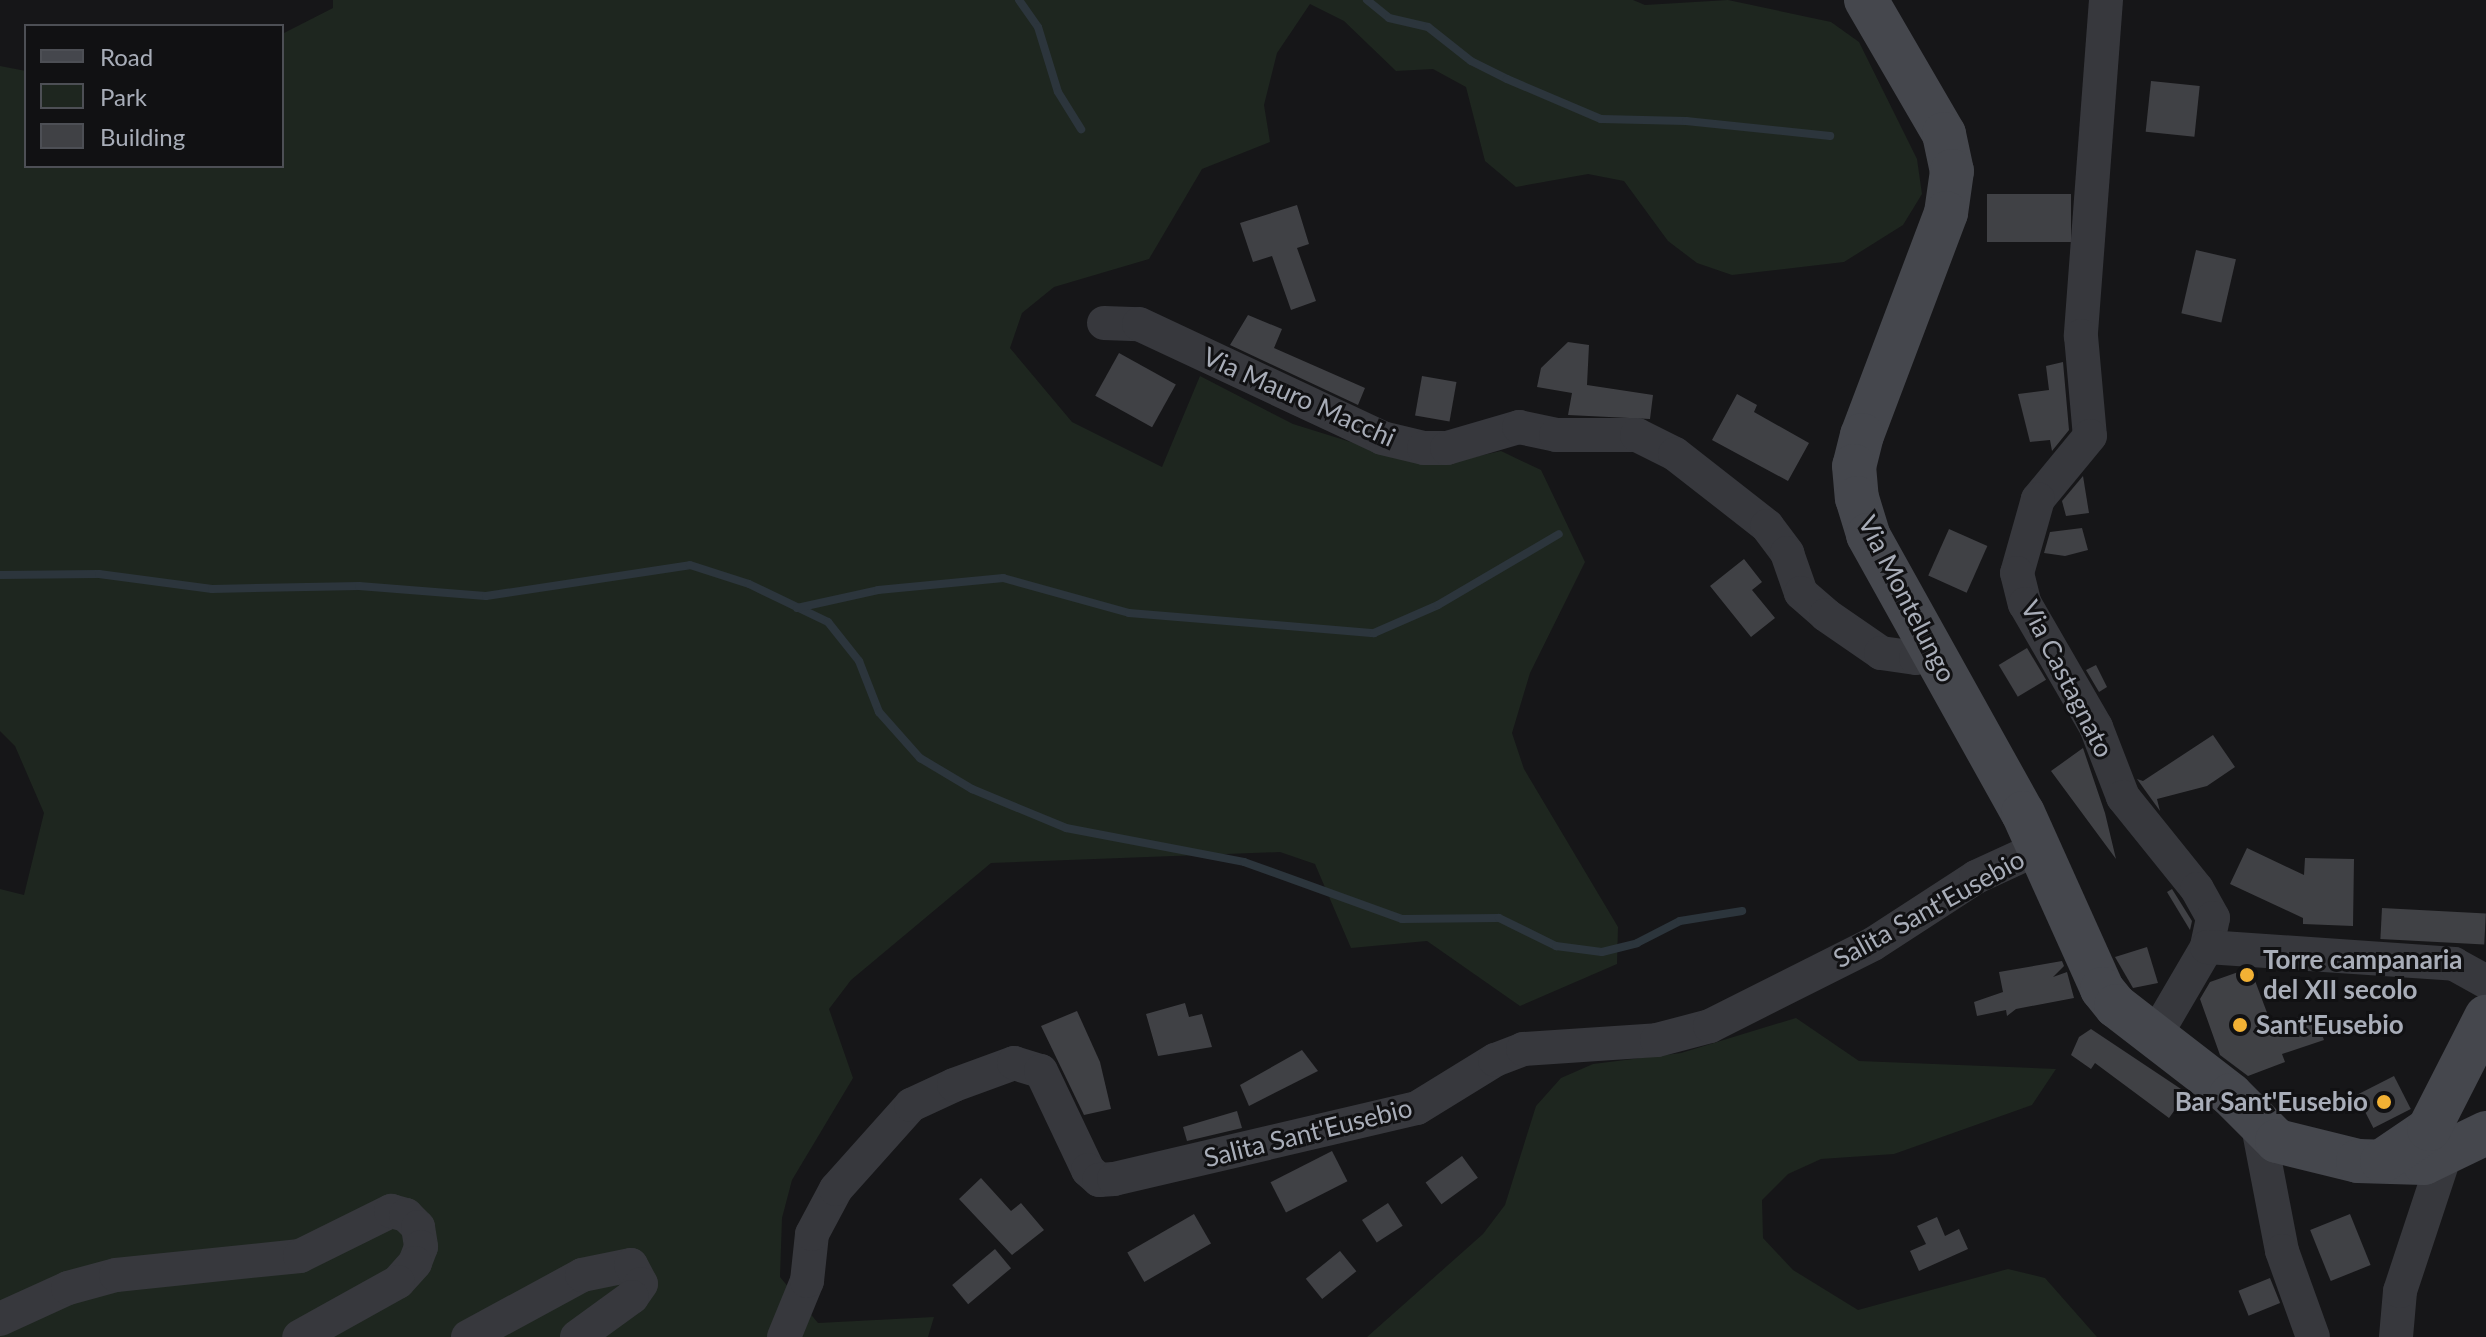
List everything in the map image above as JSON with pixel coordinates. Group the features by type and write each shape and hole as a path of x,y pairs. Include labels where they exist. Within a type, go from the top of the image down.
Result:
{"street":[{"name":"Via Montelungo","path":"1866,0 1944,134 1952,171 1946,213 1854,466 1868,535 2039,848 2102,989 2116,1006 2257,1121 2277,1141 2334,1157 2424,1163 2486,1133"},
{"name":"Via Castagnato","path":"2106,0 2081,336 2090,436 2038,499 2017,573 2025,604 2096,727 2123,797 2197,889 2210,932"},
{"name":"Via Mauro Macchi","path":"1104,323 1116,319 1139,324 1353,425 1424,448 1447,448 1519,427 1556,435 1637,435 1675,454 1767,526 1787,553 1801,593 1826,615 1881,653 1916,658 1933,653"},
{"name":"Salita Sant'Eusebio","path":"784,1337 807,1281 812,1234 836,1189 911,1105 968,1080 1014,1063 1041,1071 1088,1170 1099,1180 1114,1179 1417,1108 1495,1060 1523,1049 1657,1040 1710,1026 1873,944 1976,877 2039,848"},
{"path":"2155,1036 2210,932 2253,950 2454,964 2486,982"},
{"path":"2382,1161 2420,1138 2444,1102 2486,1017"},
{"path":"2396,1337 2400,1291 2445,1155 2444,1102"},
{"path":"2257,1121 2282,1251 2313,1337"},
{"path":"0,1319 68,1288 116,1275 273,1262 324,1246 391,1211 406,1215 418,1227 421,1247 406,1273 299,1337"},
{"path":"468,1337 582,1275 631,1265 641,1284 632,1297 577,1337"}],"green space":[{"path":"333,0 1633,0 1645,5 1728,0 1831,22 1859,42 1917,159 1922,194 1903,225 1844,262 1732,275 1697,263 1668,241 1624,181 1588,174 1516,187 1485,161 1466,87 1433,69 1396,71 1344,21 1310,4 1277,53 1264,105 1270,142 1202,169 1149,259 1054,287 1022,313 1010,348 1072,422 1162,467 1200,376 1293,424 1386,453 1447,463 1501,451 1541,470 1585,562 1530,673 1512,733 1524,769 1618,927 1617,964 1520,1006 1427,941 1351,948 1315,864 1280,852 991,863 851,980 829,1009 853,1078 792,1180 782,1218 780,1277 818,1323 934,1317 928,1337 0,1337 0,889 24,895 44,813 15,746 0,731 0,66 24,71 24,168 284,168 284,33 333,8"},
{"path":"1796,1018 1859,1061 2056,1069 2032,1105 1894,1154 1821,1159 1788,1174 1762,1200 1763,1238 1793,1270 1858,1310 2008,1269 2045,1278 2097,1337 1367,1337 1483,1234 1505,1205 1536,1106 1561,1078 1593,1064 1681,1053"}],"building":[{"path":"2151,81 2200,86 2194,137 2146,132"},
{"path":"1987,194 2071,194 2071,242 1987,242"},
{"path":"1297,205 1309,244 1297,248 1316,301 1291,310 1272,256 1253,262 1240,223"},
{"path":"2196,250 2236,259 2221,323 2181,313"},
{"path":"1248,315 1282,329 1274,348 1365,388 1358,405 1230,345"},
{"path":"1568,342 1589,345 1587,385 1653,395 1650,419 1568,415 1572,393 1537,387 1541,368"},
{"path":"1119,353 1176,385 1152,427 1095,396"},
{"path":"2063,362 2069,430 2052,451 2050,440 2030,442 2018,394 2049,390 2046,366"},
{"path":"1422,376 1456,382 1450,421 1415,415"},
{"path":"1737,394 1757,405 1754,412 1809,443 1788,481 1712,440"},
{"path":"2083,476 2089,513 2066,516 2062,501"},
{"path":"2082,528 2088,550 2065,556 2044,553 2050,532"},
{"path":"1949,529 1987,546 1967,593 1928,576"},
{"path":"1744,559 1762,582 1752,590 1775,618 1751,637 1710,586"},
{"path":"2027,648 2046,680 2018,697 1999,665"},
{"path":"2096,665 2107,687 2099,692 2086,670"},
{"path":"2213,735 2235,767 2207,786 2157,799 2160,811 2137,779 2143,781"},
{"path":"2083,748 2105,813 2116,859 2051,771"},
{"path":"2247,848 2304,875 2305,858 2354,859 2353,926 2303,924 2303,918 2230,884"},
{"path":"2172,889 2192,921 2190,930 2167,892"},
{"path":"2382,908 2486,913 2484,944 2380,939"},
{"path":"2147,947 2158,983 2133,988 2115,957"},
{"path":"2062,961 2064,966 2053,977 2067,972 2074,998 2016,1009 2007,1016 2006,1010 1977,1016 1974,1002 2003,992 1999,972"},
{"name":"Sant'Eusebio","path":"2251,970 2272,1026 2314,1012 2324,1040 2282,1054 2285,1062 2248,1076 2220,1055 2200,999 2210,982"},
{"path":"1185,1003 1189,1017 1202,1014 1212,1047 1158,1056 1146,1014"},
{"path":"1077,1011 1100,1062 1111,1109 1084,1115 1041,1026"},
{"path":"2091,1029 2187,1093 2169,1118 2095,1063 2091,1069 2071,1055 2079,1037"},
{"path":"1302,1050 1318,1071 1249,1106 1240,1085"},
{"name":"Bar Sant'Eusebio","path":"2394,1076 2411,1109 2373,1128 2357,1095"},
{"path":"1237,1111 1242,1128 1187,1141 1183,1127"},
{"path":"1332,1151 1347,1181 1286,1213 1271,1182"},
{"path":"1462,1156 1478,1178 1441,1204 1426,1182"},
{"path":"981,1178 1011,1211 1021,1203 1044,1230 1012,1255 959,1199"},
{"path":"1388,1203 1403,1226 1377,1243 1362,1220"},
{"path":"1194,1214 1211,1243 1144,1282 1127,1252"},
{"path":"2350,1214 2371,1265 2331,1281 2310,1230"},
{"path":"1937,1217 1945,1236 1959,1229 1968,1249 1919,1271 1910,1251 1926,1244 1917,1226"},
{"path":"995,1249 1011,1268 968,1304 952,1285"},
{"path":"1340,1251 1356,1271 1322,1299 1306,1279"},
{"path":"2270,1278 2280,1303 2249,1316 2238,1291"}],"waterway":[{"path":"1019,0 1038,27 1058,92 1081,129"},
{"path":"1367,0 1389,18 1428,27 1471,61 1601,119 1686,121 1830,136"},
{"path":"797,608 878,590 1003,578 1129,613 1374,633 1438,605 1559,534"},
{"path":"0,575 99,574 212,589 359,586 486,596 690,565 749,584 828,622 859,661 879,712 920,758 972,789 1066,828 1244,862 1402,919 1499,918 1556,946 1602,952 1637,943 1680,921 1742,911"}],"place":[{"name":"Torre campanaria del XII secolo","path":"2247,975"},
{"name":"Sant'Eusebio","path":"2240,1025"},
{"name":"Bar Sant'Eusebio","path":"2384,1102"}]}
